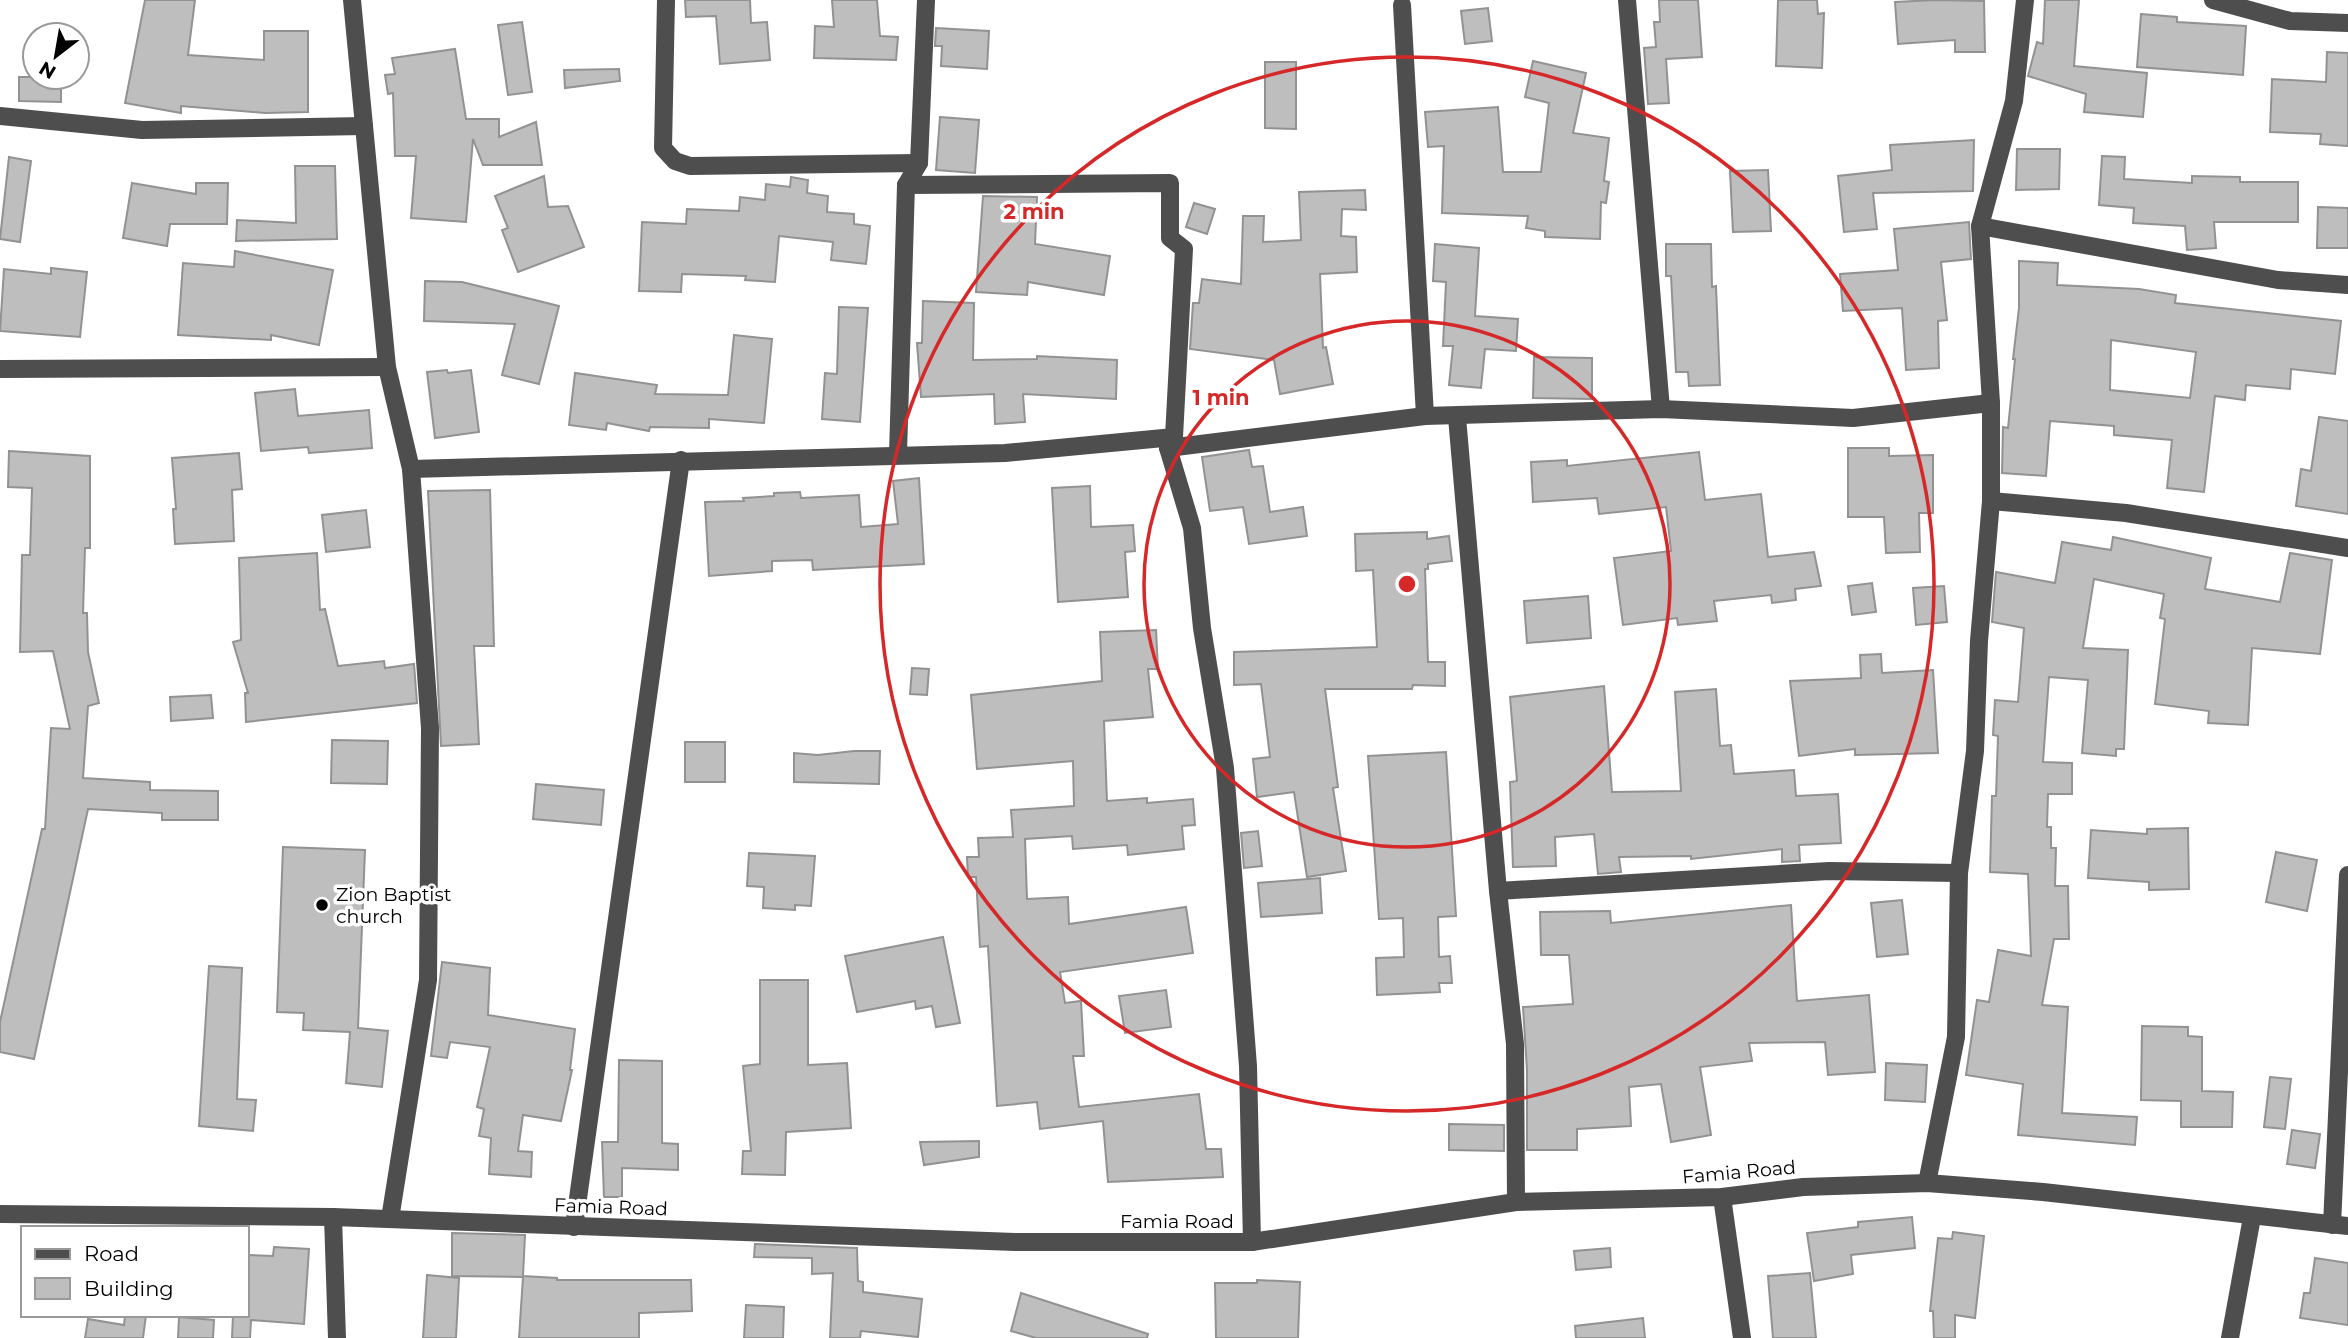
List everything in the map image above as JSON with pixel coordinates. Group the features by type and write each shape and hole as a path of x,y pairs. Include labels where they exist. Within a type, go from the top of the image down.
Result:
{"street":[{"path":"352,0 387,367 411,469 430,728 428,980 390,1219"},
{"path":"666,0 663,148 675,161 690,166 919,163"},
{"path":"898,454 906,185 919,163 926,0"},
{"path":"1627,0 1661,409"},
{"path":"1927,1183 1956,1037 1959,873 1975,751 1979,641 1991,501 1991,403 1980,226 2014,100 2025,0"},
{"path":"2213,0 2290,21 2348,23"},
{"path":"1402,5 1425,416"},
{"path":"0,116 142,130 364,126"},
{"path":"906,185 1170,183 1170,239 1184,249 1171,442 1192,528 1202,628 1225,768 1248,1066 1252,1242"},
{"path":"1980,226 2278,280 2348,285"},
{"path":"0,369 387,367"},
{"path":"411,469 1005,453 1171,442 1425,416 1661,409 1853,418 1991,403"},
{"path":"1457,417 1498,891 1515,1044 1516,1202"},
{"path":"574,1227 681,460"},
{"path":"1991,501 2126,513 2348,548"},
{"path":"1498,891 1829,871 1959,873"},
{"path":"2340,1225 2348,875"},
{"name":"Famia Road","path":"0,1214 333,1217 1015,1242 1252,1242 1516,1202 1722,1197 1803,1187 1927,1183 2043,1192 2340,1225"},
{"path":"1722,1197 1742,1338"},
{"path":"333,1217 337,1338"},
{"path":"2230,1338 2252,1217"}],"building":[{"path":"145,0 195,0 188,55 264,60 264,31 308,31 308,112 265,113 181,106 181,113 125,103"},
{"path":"685,0 750,0 751,23 767,22 770,60 720,64 716,16 686,17"},
{"path":"832,0 877,0 880,36 898,37 896,60 814,58 815,26 834,27"},
{"path":"1659,0 1698,0 1702,57 1666,59 1669,103 1648,104 1644,48 1656,47 1654,22 1660,22"},
{"path":"1778,0 1817,0 1818,14 1824,13 1822,68 1776,66"},
{"path":"2045,0 2079,0 2074,66 2147,73 2143,117 2084,112 2086,94 2028,76 2037,42 2043,44"},
{"path":"1984,1 1985,52 1955,52 1955,40 1898,44 1895,2"},
{"path":"1488,8 1492,41 1465,44 1461,11"},
{"path":"2141,14 2177,17 2177,22 2246,26 2243,75 2137,67"},
{"path":"522,22 532,92 508,95 498,25"},
{"path":"936,28 989,31 987,69 941,66 942,46 935,46"},
{"path":"455,49 466,119 499,119 499,137 536,122 542,165 483,165 473,139 466,222 411,218 416,156 395,156 393,93 388,94 385,75 395,74 392,58"},
{"path":"2327,52 2348,53 2348,146 2320,144 2321,134 2270,132 2272,79 2326,82"},
{"path":"1533,61 1586,73 1573,133 1609,138 1604,181 1609,182 1606,203 1601,202 1600,239 1545,237 1545,231 1526,228 1528,216 1442,213 1444,146 1428,147 1425,112 1498,107 1503,172 1541,172 1549,103 1525,97"},
{"path":"1265,62 1296,62 1296,129 1265,128"},
{"path":"619,69 620,81 565,88 564,70"},
{"path":"19,77 21,91 61,91 61,102 19,101"},
{"path":"940,117 979,120 975,173 936,170"},
{"path":"1974,140 1973,191 1873,193 1877,229 1844,232 1838,176 1892,170 1890,145"},
{"path":"2017,149 2060,149 2059,189 2016,190"},
{"path":"2102,156 2125,157 2124,179 2192,183 2192,176 2240,177 2240,182 2298,182 2298,222 2214,222 2216,248 2187,250 2185,226 2133,223 2134,208 2099,205"},
{"path":"9,157 31,161 20,242 0,239"},
{"path":"295,166 335,166 337,239 236,241 237,220 296,223"},
{"path":"1768,170 1771,231 1733,232 1730,171"},
{"path":"544,176 548,207 568,206 584,247 518,272 502,230 508,228 495,196"},
{"path":"791,177 808,180 807,193 828,196 827,212 854,214 854,224 870,226 866,264 831,260 833,242 779,236 775,282 745,280 746,276 682,274 681,292 639,291 642,222 686,224 687,209 739,211 740,197 765,200 766,184 790,187"},
{"path":"132,183 196,194 196,183 228,183 227,224 170,224 167,246 123,238"},
{"path":"1365,190 1366,210 1342,209 1341,236 1356,237 1357,272 1320,274 1323,348 1326,347 1333,384 1280,394 1274,360 1190,349 1193,303 1199,303 1202,279 1241,284 1243,216 1264,216 1263,242 1301,240 1299,192"},
{"path":"983,196 1037,197 1035,244 1110,256 1104,295 1028,282 1027,295 976,292"},
{"path":"1194,203 1215,209 1207,234 1186,227"},
{"path":"2318,207 2348,208 2348,248 2317,248"},
{"path":"1969,222 1971,259 1941,262 1947,320 1938,321 1939,368 1906,370 1902,308 1843,311 1840,274 1898,270 1894,229"},
{"path":"1435,244 1479,248 1475,316 1518,319 1516,351 1485,349 1481,388 1449,385 1453,346 1443,346 1446,282 1433,281"},
{"path":"1666,244 1711,244 1712,287 1716,286 1720,385 1689,386 1688,372 1676,372 1671,276 1666,276"},
{"path":"235,251 333,270 319,345 271,335 271,340 178,335 183,263 234,267"},
{"path":"2019,261 2058,263 2057,285 2139,289 2176,295 2175,303 2341,321 2335,374 2291,369 2290,389 2246,385 2245,400 2215,396 2204,492 2167,488 2172,440 2114,435 2114,426 2050,421 2046,476 2002,473 2003,427 2008,428 2019,308","holes":["2111,340 2196,352 2190,398 2110,390"]},
{"path":"51,268 87,272 80,337 0,331 4,269 51,274"},
{"path":"425,281 462,282 559,306 539,384 502,375 515,324 424,321"},
{"path":"923,301 974,303 973,360 1037,359 1037,356 1117,360 1116,399 1023,394 1025,422 995,424 994,394 921,397 917,343 922,343"},
{"path":"839,307 868,308 860,422 822,419 825,373 837,374"},
{"path":"734,335 772,339 764,423 709,419 709,428 650,427 649,431 607,423 606,430 569,425 575,373 657,385 655,394 728,395"},
{"path":"1534,357 1592,358 1592,399 1533,398"},
{"path":"447,370 448,373 471,370 479,432 435,438 427,372"},
{"path":"295,389 298,416 369,410 372,448 309,453 308,447 261,451 255,393"},
{"path":"2319,417 2348,421 2348,514 2296,506 2301,469 2311,471"},
{"path":"1848,448 1889,448 1889,456 1933,455 1933,513 1919,513 1920,552 1886,553 1884,517 1848,517"},
{"path":"1249,450 1252,467 1263,466 1270,512 1303,507 1307,536 1249,544 1243,507 1210,511 1202,457"},
{"path":"9,451 90,456 90,548 85,548 83,613 87,613 88,652 99,703 88,706 83,778 150,782 150,790 218,791 218,820 162,820 162,813 88,809 34,1059 0,1052 0,1022 42,829 45,829 51,728 70,729 53,651 20,652 22,555 30,555 32,488 8,487"},
{"path":"1699,452 1705,500 1761,494 1768,557 1814,552 1821,586 1795,589 1796,600 1772,603 1771,595 1714,601 1717,621 1678,625 1677,618 1623,625 1614,558 1671,551 1666,507 1599,514 1597,498 1533,502 1531,462 1567,460 1567,466"},
{"path":"239,453 242,489 232,490 234,541 175,544 173,509 176,509 172,458"},
{"path":"919,478 924,564 813,570 812,560 772,561 772,571 709,576 705,502 744,501 743,498 774,496 774,493 800,492 801,498 859,495 861,527 898,524 893,481"},
{"path":"1090,486 1091,527 1133,525 1135,551 1125,552 1128,597 1058,602 1052,488"},
{"path":"490,490 494,646 474,646 479,744 441,746 428,491"},
{"path":"366,510 370,547 326,552 322,515"},
{"path":"1427,532 1427,539 1449,536 1452,561 1428,564 1428,569 1425,569 1428,662 1445,662 1445,686 1413,685 1412,689 1325,689 1338,787 1333,788 1346,871 1307,877 1294,792 1257,797 1253,759 1270,757 1261,684 1234,685 1234,652 1377,647 1373,570 1356,571 1355,534"},
{"path":"2113,537 2211,558 2205,589 2280,602 2290,553 2332,560 2320,654 2252,648 2248,725 2208,723 2209,711 2155,704 2165,619 2160,618 2164,594 2094,579 2083,648 2128,650 2124,749 2116,749 2116,756 2082,753 2088,680 2049,677 2043,762 2072,763 2072,794 2048,794 2047,827 2051,827 2051,848 2056,848 2055,886 2068,886 2069,939 2054,939 2042,1005 2068,1007 2062,1113 2137,1117 2135,1145 2018,1135 2023,1084 1966,1075 1977,1000 1989,1002 1998,950 2031,956 2028,874 1990,872 1992,796 1996,796 1998,736 1993,735 1995,700 2018,702 2024,628 1992,622 1996,572 2055,583 2062,542 2111,550"},
{"path":"317,553 320,610 325,609 338,666 384,661 385,668 414,664 417,703 246,722 245,693 248,693 233,642 241,640 239,558"},
{"path":"1872,583 1876,612 1852,615 1848,586"},
{"path":"1944,586 1947,622 1916,625 1913,588"},
{"path":"1588,596 1591,638 1527,643 1524,601"},
{"path":"1156,630 1158,669 1148,669 1153,717 1104,721 1107,801 1147,798 1147,803 1193,799 1195,825 1182,826 1184,849 1128,855 1127,845 1073,849 1072,836 1025,839 1027,899 1068,897 1069,924 1186,907 1193,953 1060,972 1065,1003 1081,1001 1084,1056 1073,1056 1079,1107 1199,1094 1206,1149 1221,1149 1223,1177 1108,1182 1103,1121 1040,1129 1037,1102 997,1106 988,946 980,947 976,877 968,877 967,857 979,857 978,838 1013,837 1011,810 1074,806 1073,761 977,769 971,695 1102,681 1100,632"},
{"path":"1881,654 1882,673 1933,670 1938,753 1855,755 1855,749 1799,756 1790,681 1861,678 1860,655"},
{"path":"912,668 929,669 927,695 910,694"},
{"path":"1604,686 1612,792 1681,791 1675,692 1716,689 1720,746 1731,745 1734,774 1794,770 1796,796 1838,794 1841,843 1799,845 1800,861 1782,862 1782,849 1691,859 1691,856 1619,857 1621,872 1598,874 1594,834 1555,837 1556,866 1513,867 1510,782 1517,781 1510,697"},
{"path":"211,695 213,718 171,721 170,697"},
{"path":"332,740 388,741 387,784 331,783"},
{"path":"685,742 725,742 725,782 685,782"},
{"path":"880,751 879,784 794,782 794,753 818,755"},
{"path":"1446,752 1456,916 1438,917 1439,957 1450,956 1452,983 1439,983 1440,992 1377,995 1376,958 1404,957 1403,918 1379,919 1368,756"},
{"path":"536,784 604,790 601,825 533,819"},
{"path":"2188,828 2189,889 2149,890 2149,882 2088,878 2091,830 2147,834 2147,829"},
{"path":"1258,831 1262,866 1244,868 1241,833"},
{"name":"Zion Baptist church","path":"283,847 365,850 358,1028 388,1031 382,1087 346,1083 350,1032 303,1030 304,1013 277,1012"},
{"path":"2276,852 2317,860 2307,911 2266,902"},
{"path":"749,853 815,856 811,906 795,905 795,910 763,908 764,887 747,886"},
{"path":"1320,878 1322,913 1261,917 1258,883"},
{"path":"1902,900 1908,954 1877,957 1871,903"},
{"path":"1791,905 1797,1001 1869,995 1875,1072 1828,1075 1825,1042 1749,1043 1752,1061 1700,1067 1711,1135 1671,1142 1661,1084 1629,1087 1631,1126 1577,1129 1577,1150 1527,1150 1527,1070 1523,1007 1573,1004 1569,955 1541,955 1540,912 1610,911 1611,923"},
{"path":"943,937 960,1023 936,1027 932,1006 916,1009 915,1001 857,1012 845,956"},
{"path":"442,962 490,968 488,1015 575,1029 572,1070 561,1121 523,1115 518,1151 532,1152 531,1177 489,1174 491,1138 479,1136 484,1109 477,1107 490,1047 450,1042 447,1058 431,1056"},
{"path":"209,966 242,968 237,1099 256,1100 253,1131 199,1126"},
{"path":"760,980 808,980 808,1065 847,1063 851,1128 786,1132 785,1175 742,1174 743,1151 751,1151 743,1066 760,1064"},
{"path":"1166,990 1171,1027 1125,1033 1119,996"},
{"path":"2142,1026 2188,1027 2188,1036 2202,1037 2202,1091 2233,1092 2232,1127 2181,1127 2181,1101 2141,1100"},
{"path":"619,1060 662,1061 662,1143 678,1144 678,1170 622,1168 622,1197 604,1197 602,1142 618,1142"},
{"path":"1886,1063 1927,1065 1925,1102 1885,1100"},
{"path":"2270,1077 2291,1079 2285,1129 2264,1127"},
{"path":"1449,1124 1504,1125 1504,1151 1449,1150"},
{"path":"2292,1130 2320,1134 2315,1168 2287,1164"},
{"path":"979,1141 979,1157 924,1165 920,1142"},
{"path":"1912,1217 1915,1248 1851,1255 1853,1274 1814,1281 1807,1233 1858,1227 1858,1222"},
{"path":"1953,1232 1984,1236 1975,1318 1955,1315 1955,1338 1934,1338 1933,1311 1930,1311 1938,1238 1952,1239"},
{"path":"452,1233 525,1235 523,1276 557,1280 691,1280 692,1311 639,1313 639,1338 519,1338 523,1277 452,1276"},
{"path":"755,1244 857,1248 858,1281 863,1282 863,1292 922,1299 918,1337 861,1331 860,1338 830,1338 833,1273 812,1274 812,1258 754,1257"},
{"path":"274,1247 309,1249 304,1324 251,1320 250,1338 232,1338 233,1317 248,1317 248,1255 273,1256"},
{"path":"1610,1248 1611,1267 1576,1270 1574,1251"},
{"path":"2315,1258 2348,1263 2348,1325 2300,1318 2304,1293 2310,1293"},
{"path":"1810,1273 1816,1338 1773,1338 1768,1276"},
{"path":"427,1275 459,1278 456,1338 423,1338"},
{"path":"1257,1280 1300,1282 1298,1338 1216,1338 1215,1283 1257,1283"},
{"path":"1021,1293 1148,1334 1147,1338 1036,1338 1011,1331"},
{"path":"746,1305 784,1307 783,1338 744,1338"},
{"path":"125,1317 146,1317 143,1338 85,1338 88,1319 124,1325"},
{"path":"179,1317 214,1320 213,1338 178,1338"},
{"path":"1643,1318 1645,1338 1576,1338 1575,1326"}],"place":[{"name":"Zion Baptist church","path":"322,905"}]}
